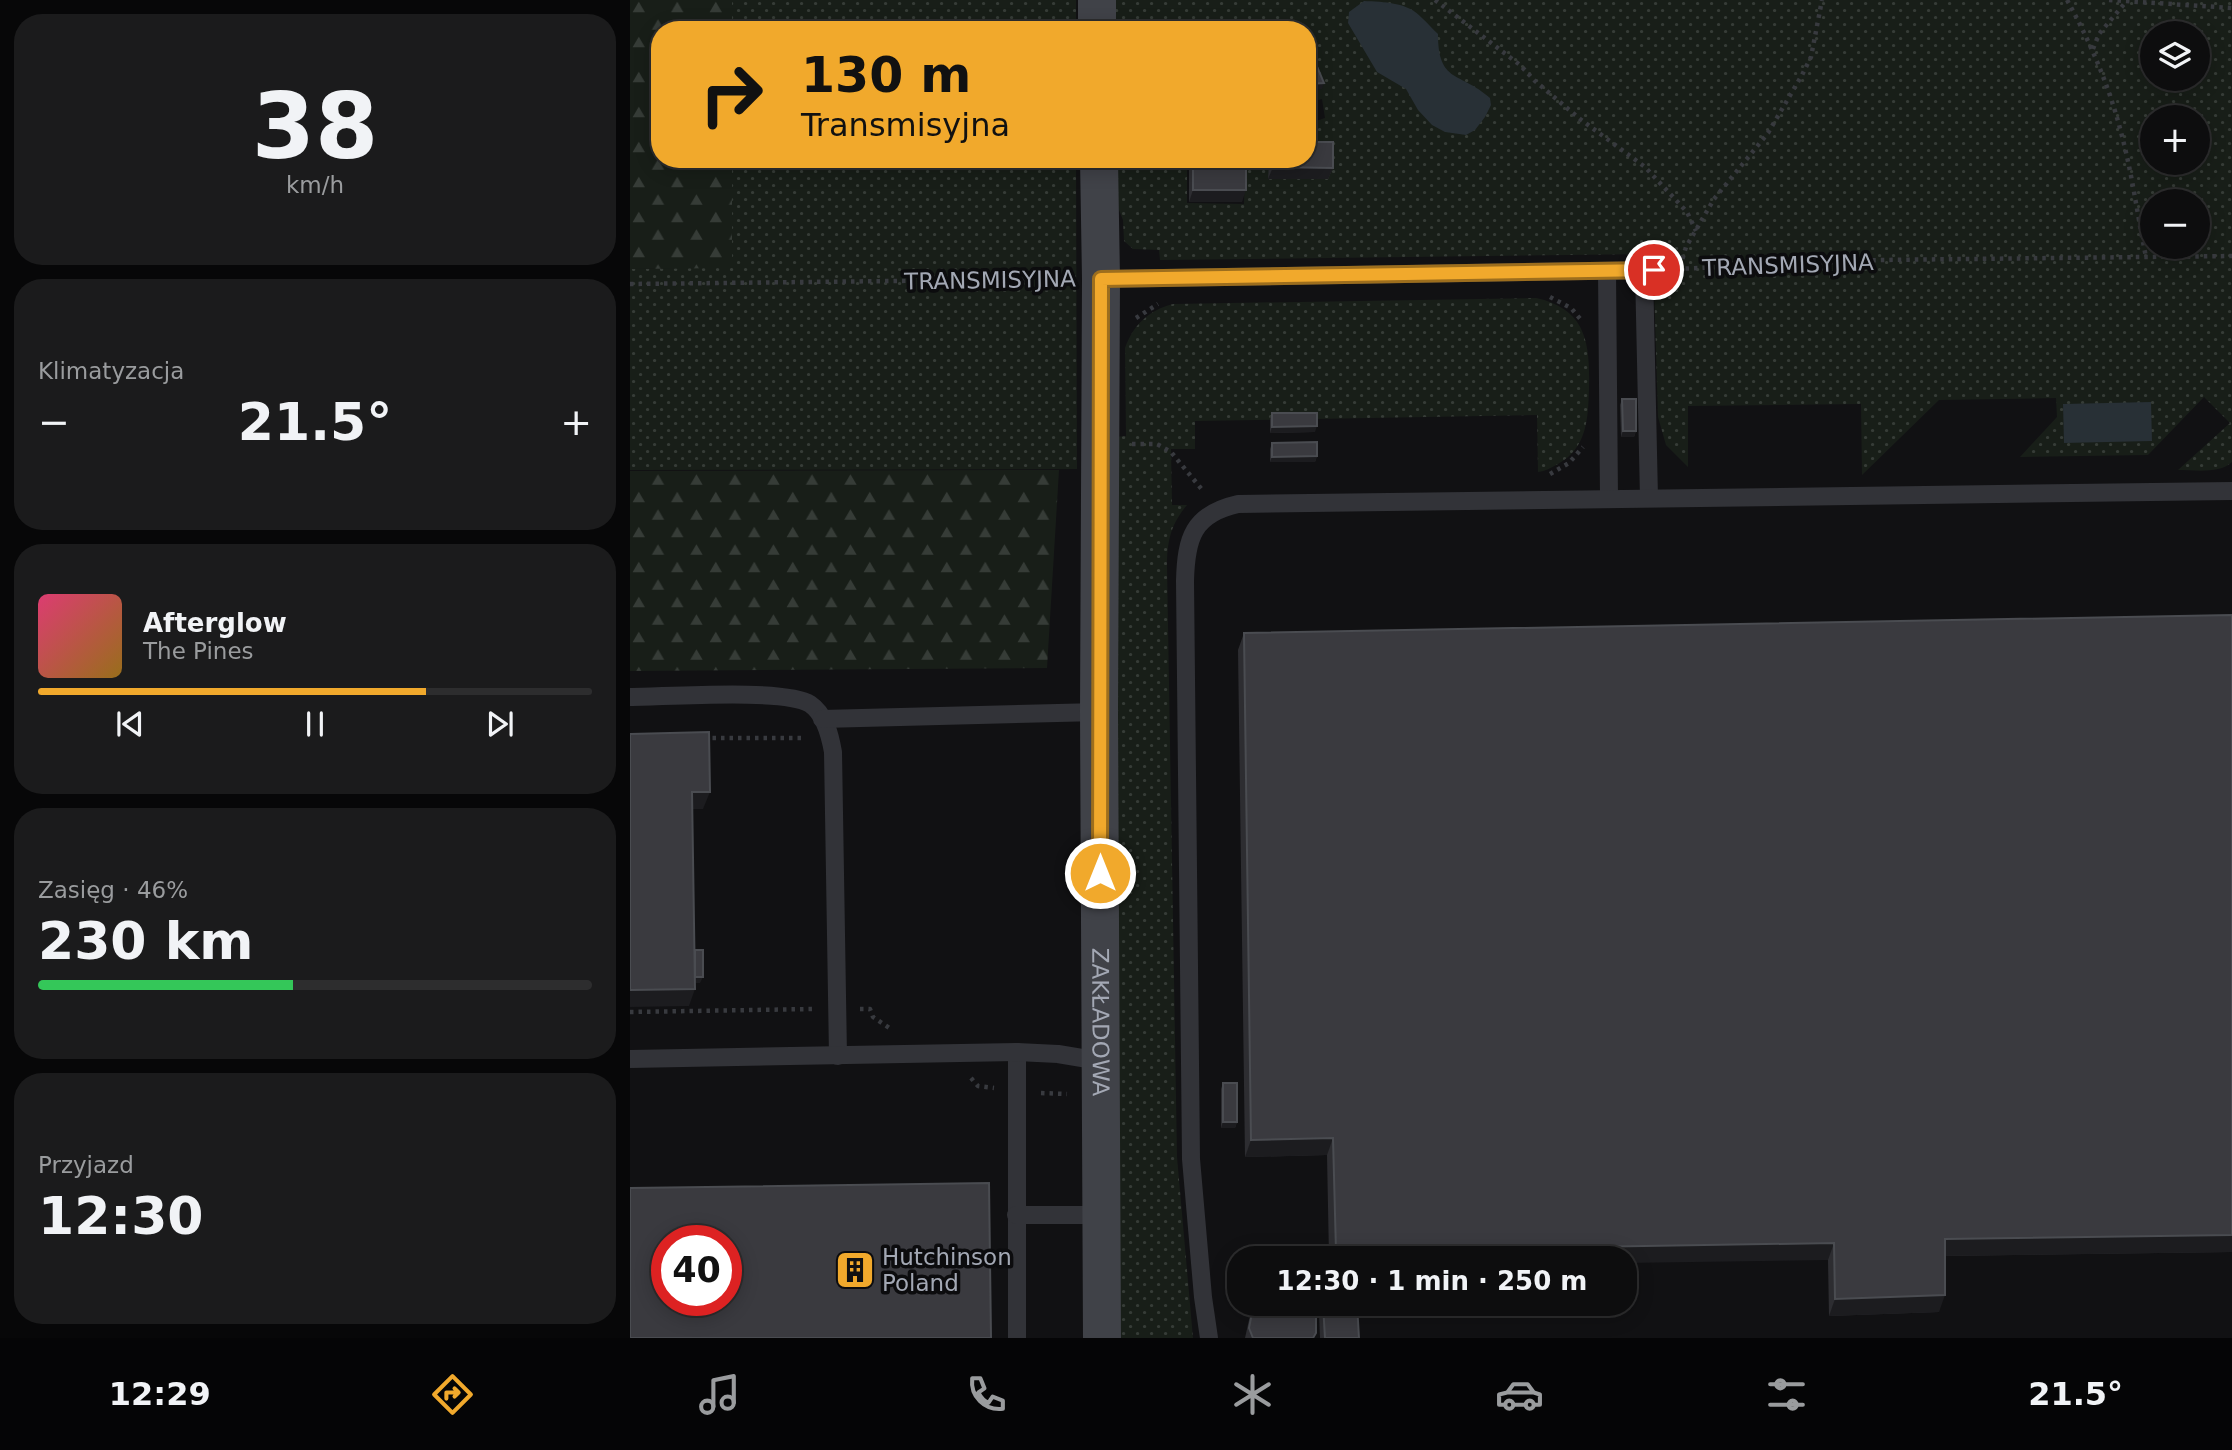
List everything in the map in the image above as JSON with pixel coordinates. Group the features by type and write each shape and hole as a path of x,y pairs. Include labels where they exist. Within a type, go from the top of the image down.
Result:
{"street":[{"path":"1097,0 1097,21"},
{"name":"ZAKŁADOWA","path":"1099,168 1102,1338"}],"lane":[{"name":"TRANSMISYJNA","path":"1101,279 1649,270"},
{"path":"1649,270 1649,498"},
{"path":"1607,271 1609,498"},
{"path":"1209,1338 1191,1158 1185,557 1197,524 1217,509 1238,504 2232,491"},
{"path":"630,697 769,695 795,698 811,705 822,719 829,733 833,752 838,1056"},
{"path":"822,719 1100,712"},
{"path":"630,1059 1017,1052 1058,1054 1100,1061"},
{"path":"1017,1052 1017,1338"},
{"path":"1016,1215 1102,1215"}],"path":[{"path":"1435,0 1520,65 1580,119 1645,167 1687,212 1696,231"},
{"path":"1679,269 1686,247 1714,199 1768,133 1802,75 1811,57 1822,0"},
{"path":"2067,0 2093,49 2107,87 2123,141 2140,227"},
{"path":"2109,0 2232,8"},
{"path":"2093,49 2099,34 2127,1"},
{"name":"TRANSMISYJNA","path":"2210,256 2232,256"},
{"name":"TRANSMISYJNA","path":"1649,270 1880,260 2140,257"},
{"name":"TRANSMISYJNA","path":"630,284 1101,279"},
{"path":"1546,296 1571,308 1586,327"},
{"path":"1131,323 1163,301"},
{"path":"1549,474 1569,463 1579,454 1586,442"},
{"path":"1122,444 1157,444 1171,452 1210,499"},
{"path":"696,738 803,737 808,744"},
{"path":"812,998 813,1009"},
{"path":"630,1012 870,1009 873,1017 886,1027 913,1033 913,1054"}],"green space":[{"path":"630,0 732,0 732,21 651,21 651,168 732,168 732,268 630,269"},
{"path":"732,0 1076,0 1076,21 732,21"},
{"path":"1113,0 2232,0 2232,462 2214,470 2178,470 2230,423 2204,397 2148,455 2020,457 2057,417 2056,398 1939,400 1862,475 1861,404 1688,406 1688,467 1666,445 1658,417 1653,254 1160,260 1159,250 1133,249 1124,241 1115,168 1187,168 1187,203 1244,204 1245,168 1316,168 1316,121 1325,118 1322,99 1316,101 1316,21 1113,21"},
{"path":"732,168 1076,168 1077,469 630,470 630,269 732,267"},
{"path":"1536,298 1553,303 1575,320 1582,331 1588,357 1589,400 1584,432 1575,450 1548,469 1538,472 1537,415 1195,421 1195,449 1171,449 1172,505 1187,505 1171,533 1167,566 1177,1157 1193,1338 1118,1338 1115,437 1126,436 1125,348 1137,326 1149,314 1173,304"},
{"path":"1059,470 1047,668 630,671 630,471"}],"shaded area":[{"path":"1364,1 1395,4 1410,9 1438,34 1439,50 1447,69 1490,98 1491,105 1475,130 1466,135 1445,132 1432,125 1418,110 1406,89 1377,72 1348,23 1349,12"},
{"path":"2151,402 2152,441 2064,443 2063,404"}],"building":[{"path":"1316,64 1324,83 1316,83"},
{"path":"1316,142 1333,142 1333,168 1316,168"},
{"path":"1193,168 1246,168 1246,190 1193,190"},
{"path":"1622,399 1636,399 1636,431 1623,431"},
{"path":"1272,413 1317,413 1317,426 1272,427"},
{"path":"1317,442 1317,456 1272,457 1272,443"},
{"path":"2232,615 2232,1235 1945,1239 1945,1295 1835,1299 1834,1243 1336,1246 1333,1138 1251,1140 1244,633"},
{"path":"709,732 710,792 692,792 695,989 630,990 630,734"},
{"path":"695,950 703,950 703,977 695,977"},
{"path":"1223,1083 1237,1083 1237,1122 1223,1122"},
{"name":"Hutchinson Poland","path":"989,1183 991,1338 630,1338 630,1188"},
{"path":"1251,1316 1316,1316 1316,1333 1313,1338 1253,1338 1249,1328"},
{"path":"1324,1316 1358,1316 1359,1338 1325,1338"}],"place":[{"name":"Hutchinson Poland","path":"855,1270"}],"route":[{"path":"1100,873 1101,279 1654,270"}]}
